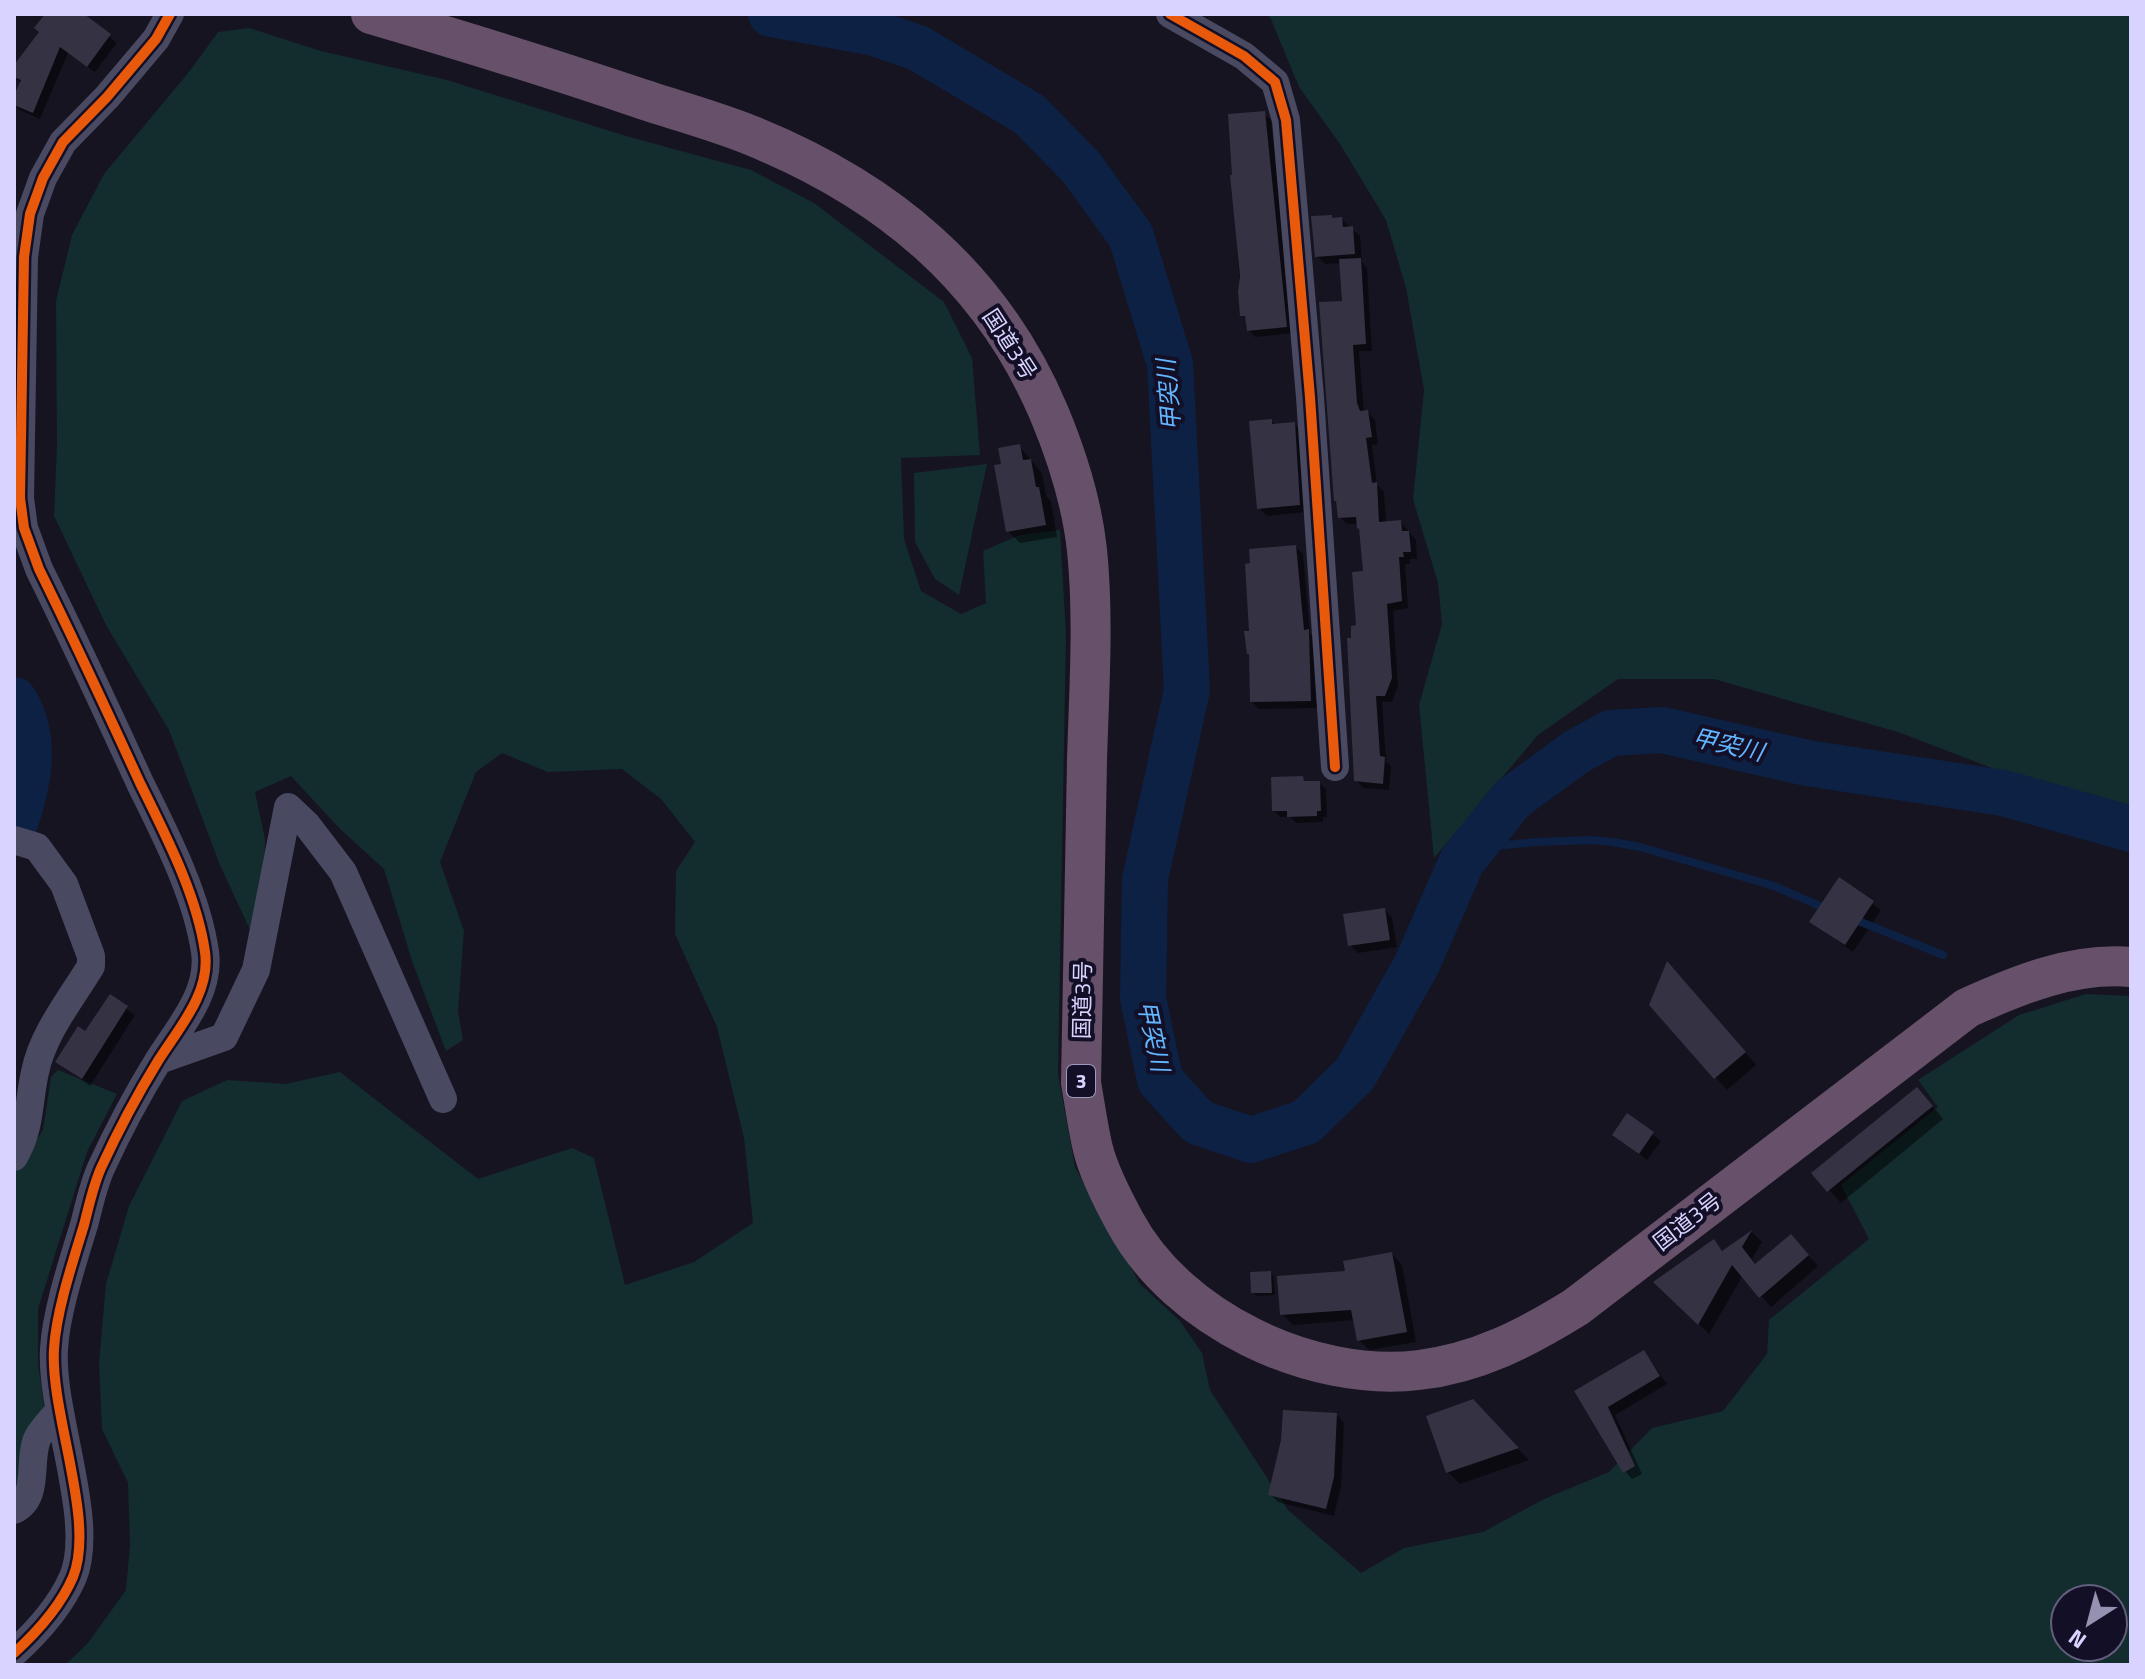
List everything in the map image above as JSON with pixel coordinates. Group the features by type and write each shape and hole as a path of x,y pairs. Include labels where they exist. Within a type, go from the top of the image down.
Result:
{"highway":[{"name":"国道3号","path":"371,14 527,60 750,135 840,178 908,223 962,274 1013,342 1039,390 1060,439 1087,549 1089,664 1081,1083 1094,1152 1126,1223 1164,1273 1209,1312 1250,1337 1324,1364 1374,1371 1419,1370 1474,1358 1528,1337 1576,1307 1967,1008 2025,981 2076,970 2131,967"}],"street":[{"path":"14,1653 40,1627 74,1575 78,1510 59,1411 54,1349 68,1277 99,1171 125,1118 190,1015 201,986 206,955 194,909 166,838 39,569 24,528 20,498 24,257 30,214 43,178 63,142 107,97 156,39 170,14"},
{"path":"1170,14 1244,56 1275,82 1286,120 1310,397 1335,767"},
{"path":"159,1060 224,1037 256,970 288,807 307,825 343,872 443,1099"},
{"path":"14,1157 27,1128 35,1071 46,1041 91,966 91,956 64,884 26,844"},
{"path":"14,1510 22,1506 30,1492 37,1439 59,1411"}],"green space":[{"path":"1264,14 2131,14 2131,822 1901,733 1714,679 1618,679 1538,735 1434,858 1419,705 1442,624 1438,583 1413,499 1424,390 1406,288 1386,220 1340,144 1299,87 1270,17"},
{"path":"249,28 321,51 447,80 626,136 751,170 814,203 944,302 972,358 980,455 901,458 904,539 921,591 961,614 986,603 983,551 1020,535 1060,530 1066,635 1058,1074 1075,1167 1140,1284 1180,1321 1202,1353 1210,1390 1288,1510 1361,1573 1404,1548 1483,1532 1544,1499 1609,1472 1652,1428 1723,1411 1767,1354 1769,1320 1869,1239 1841,1185 1938,1107 1918,1080 2019,1015 2086,994 2131,996 2131,1665 65,1665 88,1643 126,1590 130,1544 128,1483 102,1429 99,1363 106,1284 129,1206 182,1101 227,1080 285,1084 340,1072 478,1179 572,1148 594,1158 625,1285 694,1262 753,1223 744,1138 717,1027 675,934 676,871 695,842 661,799 622,769 548,772 502,753 476,772 440,862 464,931 458,1011 463,1040 446,1051 412,961 384,869 340,829 291,776 255,792 265,839 263,958 220,865 169,730 106,625 54,516 56,301 72,235 104,174 189,72 218,32"},
{"path":"987,464 959,595 935,579 915,542 914,473"},
{"path":"58,1070 117,1094 87,1152 38,1309 38,1363 45,1414 25,1474 14,1496 14,1174 43,1130 51,1077"}],"building":[{"path":"45,14 84,14 111,34 87,67 60,47 33,113 14,105 14,95 21,80 14,77 14,65 39,32 34,28"},
{"path":"1265,111 1287,327 1247,331 1245,316 1240,316 1228,114"},
{"path":"1332,215 1332,218 1342,217 1343,227 1353,226 1355,254 1315,257 1311,216"},
{"path":"1361,258 1366,344 1353,345 1357,403 1360,411 1368,410 1372,437 1366,438 1372,483 1377,482 1379,522 1401,520 1402,531 1409,531 1411,552 1403,552 1404,557 1399,557 1402,601 1387,604 1392,678 1385,696 1376,696 1380,756 1385,757 1383,784 1354,781 1347,638 1351,638 1351,626 1356,625 1352,572 1363,571 1356,517 1338,518 1334,501 1319,302 1342,301 1339,259"},
{"path":"1272,419 1272,424 1295,422 1300,505 1257,509 1249,421"},
{"path":"1020,444 1023,460 1031,459 1046,525 1006,532 994,465 1001,464 998,448"},
{"path":"1296,545 1304,630 1309,629 1311,701 1250,702 1249,654 1244,631 1249,631 1245,564 1250,563 1249,549"},
{"path":"1303,776 1304,781 1320,781 1321,811 1317,811 1317,816 1287,817 1287,811 1272,811 1271,777"},
{"path":"1839,877 1874,901 1845,945 1809,922"},
{"path":"1385,908 1390,940 1348,946 1343,914"},
{"path":"1667,961 1746,1052 1714,1079 1649,1005"},
{"path":"110,994 128,1006 82,1079 55,1062 78,1026 85,1031"},
{"path":"1917,1087 1933,1106 1827,1192 1811,1173"},
{"path":"1627,1113 1654,1132 1639,1154 1612,1135"},
{"path":"1752,1230 1742,1247 1755,1264 1791,1234 1809,1255 1759,1298 1732,1265 1698,1325 1653,1282 1714,1239 1722,1251"},
{"path":"1392,1252 1407,1332 1357,1341 1351,1310 1280,1315 1277,1276 1345,1271 1343,1261"},
{"path":"1271,1271 1272,1293 1251,1293 1250,1272"},
{"path":"1644,1350 1660,1376 1608,1407 1635,1466 1623,1473 1574,1391"},
{"path":"1473,1399 1519,1448 1446,1473 1426,1416"},
{"path":"1283,1410 1337,1413 1334,1477 1326,1509 1268,1495 1281,1440"}],"waterway":[{"name":"甲突川","path":"771,14 874,33 918,48 1029,114 1081,167 1131,236 1170,364 1187,690 1145,879 1143,998 1160,1080 1198,1122 1251,1140 1306,1122 1355,1074 1417,964 1462,861 1512,799 1576,752 1611,733 1662,730 1807,763 2003,793 2131,829"},
{"path":"14,700 27,730 29,746 27,778 14,826"},
{"path":"1473,848 1537,842 1612,842 1640,847 1774,886 1827,909"},
{"path":"1851,918 1943,955"}],"cycle path":[{"path":"14,1653 62,1598 73,1577 79,1554 76,1497 59,1404 54,1349 58,1319 93,1189 121,1127 191,1010 206,967 201,930 188,887 39,569 24,528 20,498 24,257 30,214 43,178 63,142 107,97 156,39 170,14"},
{"path":"1170,14 1244,56 1275,82 1286,120 1310,397 1335,767"}]}
